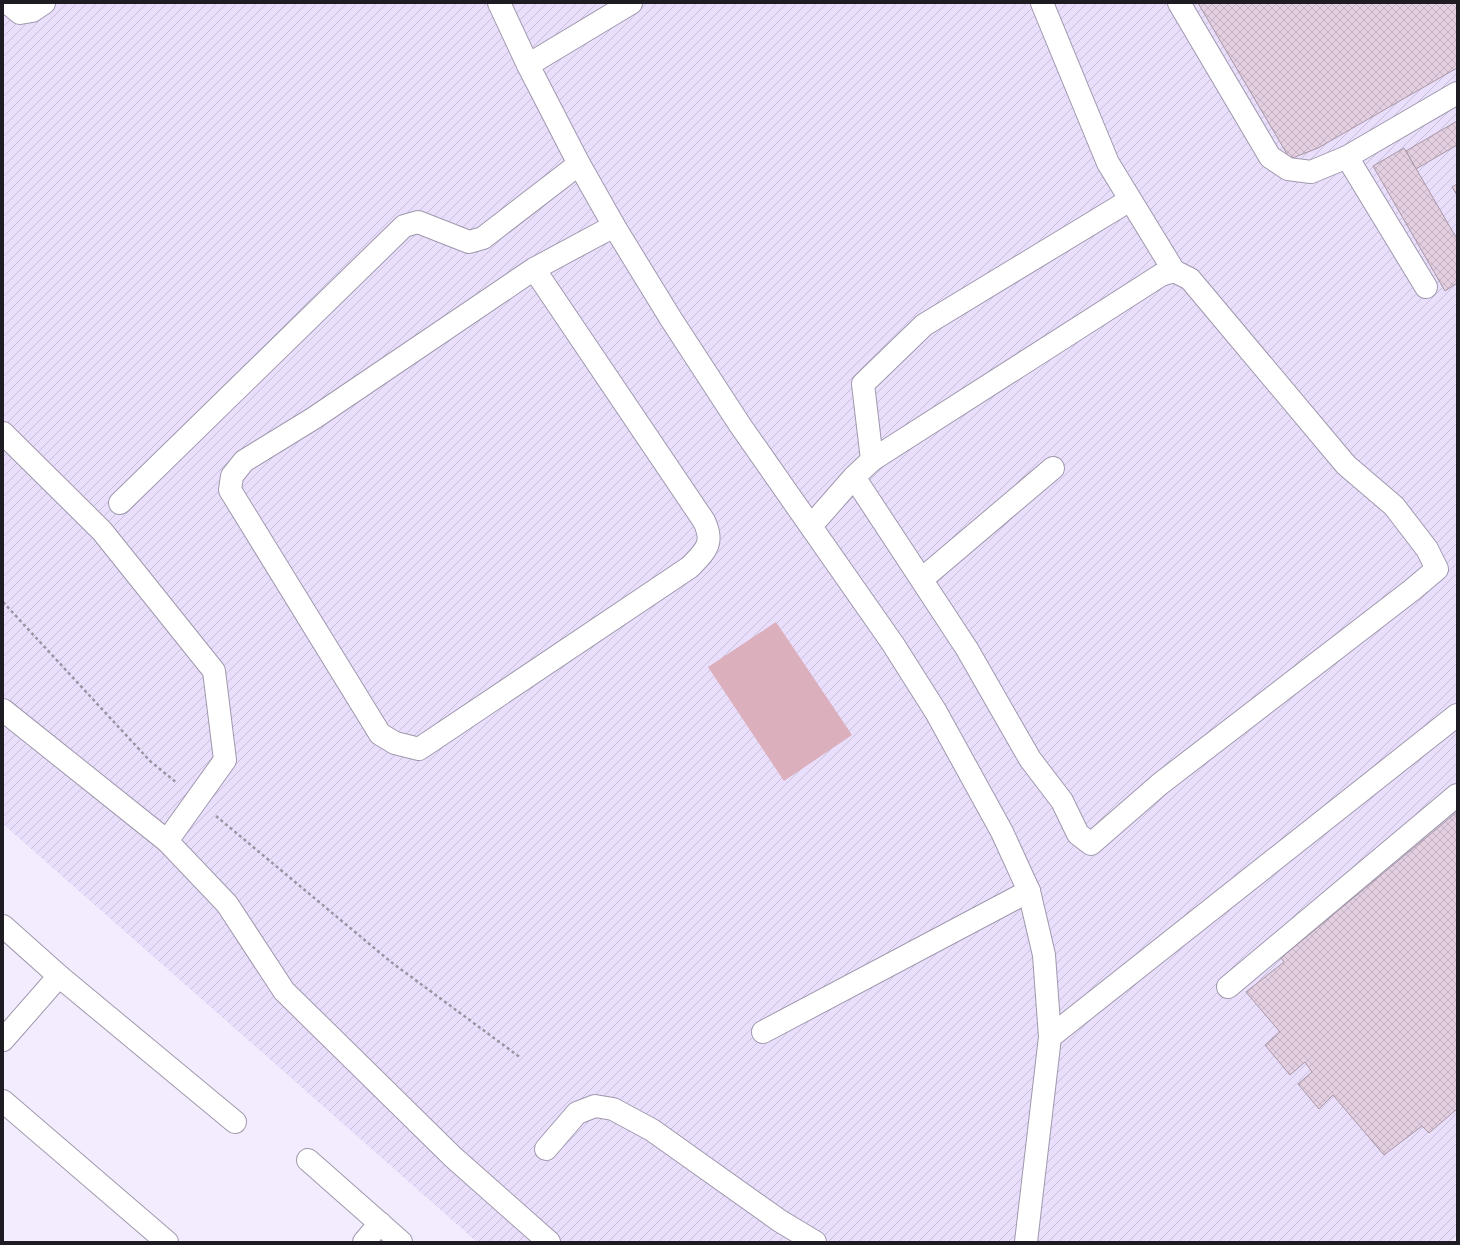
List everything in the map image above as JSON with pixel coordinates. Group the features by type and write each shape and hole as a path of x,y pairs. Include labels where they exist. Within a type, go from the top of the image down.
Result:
{"street":[{"path":"8,3 20,13 32,11 44,3"},
{"path":"499,3 528,65 579,164 614,226 671,319 740,425 893,644 936,712 1002,832 1029,891 1044,955 1050,1037 1026,1242"},
{"path":"528,65 631,3"},
{"path":"854,477 968,648 1030,759 1062,801 1078,834 1091,844 1160,784 1412,590 1437,569 1427,548 1394,506 1346,465 1190,278 1174,271 1108,163 1042,3"},
{"path":"1179,3 1270,157 1288,169 1310,172 1347,157 1457,93"},
{"path":"1347,157 1426,287"},
{"path":"120,503 404,226 418,222 469,242 483,238 579,164"},
{"path":"872,460 863,384 924,325 1130,200"},
{"path":"534,269 704,521 709,532 708,543 690,567 419,749 395,743 380,734 230,490 232,476 244,461 314,418 534,269 614,226"},
{"path":"811,526 854,477 872,460 1161,275 1174,271"},
{"path":"3,433 102,531 214,671 225,760 168,841"},
{"path":"922,580 1053,468"},
{"path":"3,710 168,841 228,904 284,991 452,1157 549,1242"},
{"path":"1050,1037 1457,715"},
{"path":"1228,987 1457,795"},
{"path":"763,1032 1029,891"},
{"path":"3,926 59,976 236,1122"},
{"path":"3,1040 59,976"},
{"path":"3,1101 167,1242"},
{"path":"546,1149 577,1113 594,1106 613,1109 652,1130 780,1221 815,1242"},
{"path":"308,1160 401,1242"},
{"path":"364,1242 380,1223"}],"path":[{"path":"3,602 150,761 180,786"},
{"path":"210,811 391,962 521,1058"}],"shaded area":[{"path":"3,3 1457,3 1457,1236 1450,1242 477,1242 3,824"},
{"path":"776,622 852,735 784,781 708,667"}],"building":[{"path":"1198,3 1457,3 1457,68 1318,148 1290,159"},
{"path":"1457,121 1457,145 1416,169 1406,151"},
{"path":"1404,148 1457,239 1457,283 1445,291 1373,166"},
{"path":"1457,184 1457,195 1452,187"},
{"path":"1457,812 1457,1109 1429,1133 1422,1126 1384,1155 1333,1095 1319,1109 1298,1084 1312,1072 1305,1062 1290,1075 1265,1045 1280,1032 1246,992 1284,962 1281,958"}]}
